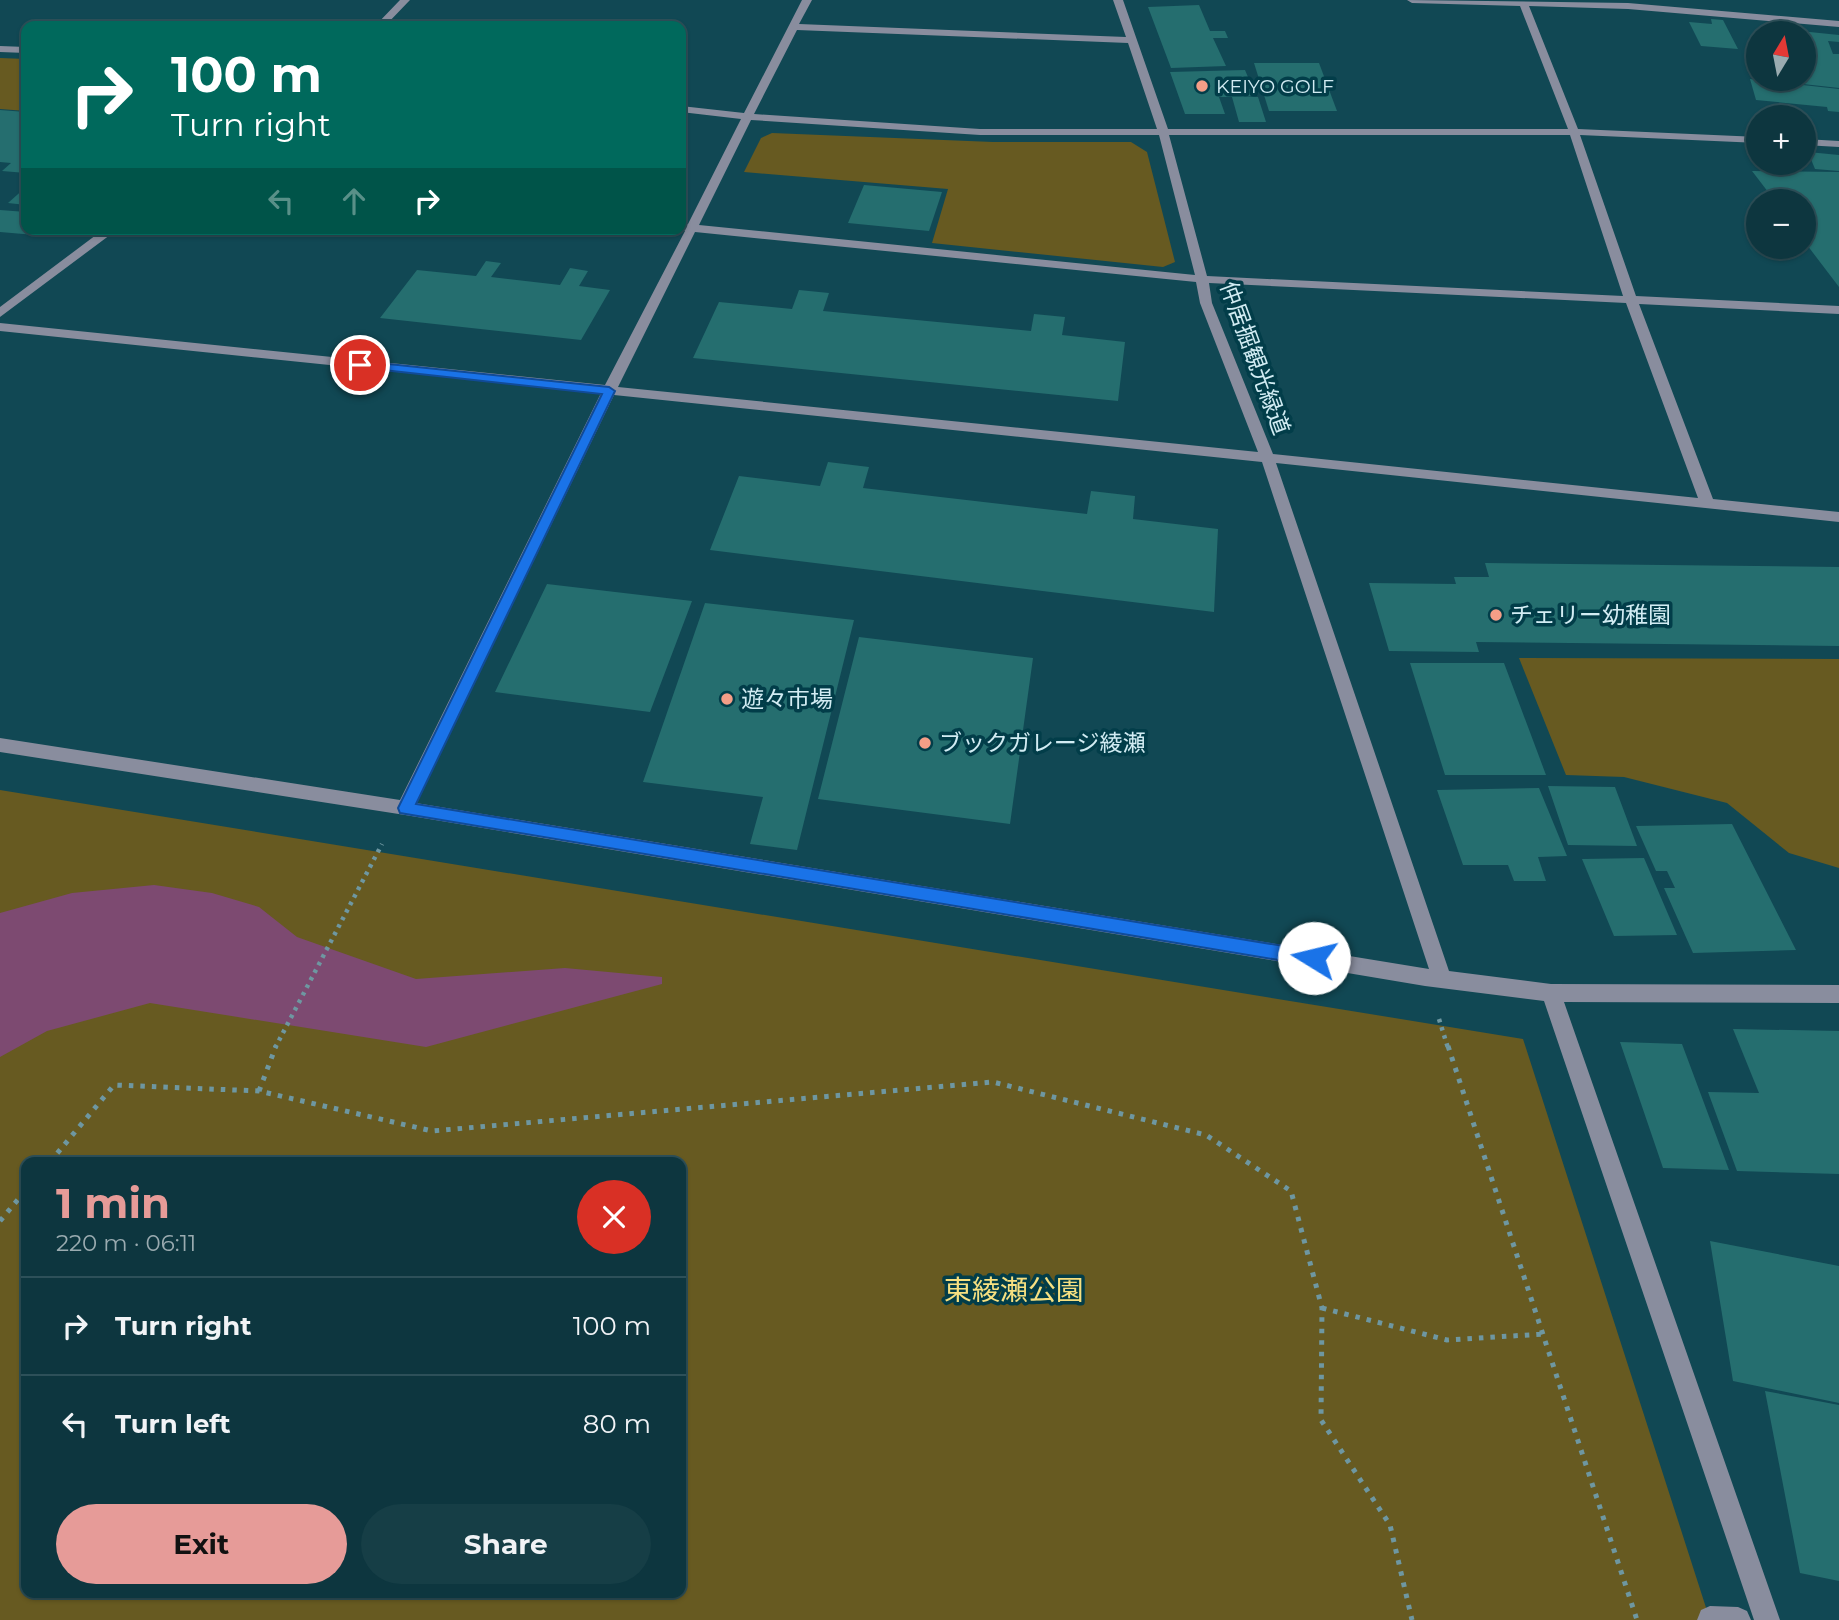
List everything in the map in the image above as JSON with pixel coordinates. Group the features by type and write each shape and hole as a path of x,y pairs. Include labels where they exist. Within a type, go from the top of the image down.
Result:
{"street":[{"path":"385,21 405,0"},
{"path":"687,228 696,218 807,0"},
{"path":"687,228 1202,279 1163,131 1118,0"},
{"path":"1412,0 1628,6 1839,24"},
{"path":"1523,2 1574,132 1631,300 1708,505"},
{"path":"793,27 1131,40"},
{"path":"0,49 21,50"},
{"path":"686,110 749,117 980,132 1574,132 1746,139"},
{"path":"1816,143 1839,144"},
{"path":"0,313 104,235"},
{"path":"405,808 684,235"},
{"name":"仲居掘観光緑道","path":"1441,977 1268,459 1206,303 1202,279 1839,310"},
{"path":"0,327 1839,517"},
{"path":"0,745 1551,993 1839,994"},
{"path":"1551,993 1767,1620"},
{"path":"1710,1619 1738,1620"}],"path":[{"path":"259,1090 279,1037 386,836"},
{"path":"1436,1012 1637,1620"},
{"path":"54,1157 114,1085 259,1090 432,1131 737,1102 993,1082 1206,1135 1291,1191 1322,1308 1321,1420 1390,1525 1412,1620"},
{"path":"0,1221 21,1196"},
{"path":"1322,1308 1447,1340 1544,1334"}],"green space":[{"path":"0,58 21,59 21,111 0,109"},
{"path":"772,133 993,142 1131,142 1147,152 1175,262 1163,267 932,243 948,189 744,172 761,138"},
{"path":"1519,658 1839,659 1839,868 1789,853 1727,803 1624,777 1566,775"},
{"name":"東綾瀬公園","path":"0,790 1523,1039 1710,1620 0,1620"}],"shaded area":[{"path":"154,885 212,893 259,907 297,937 416,979 565,968 662,977 662,984 426,1047 150,1003 47,1031 0,1057 0,913 72,893"}],"building":[{"path":"1199,5 1210,31 1225,31 1228,38 1213,38 1226,66 1171,68 1148,7"},
{"path":"1711,19 1723,20 1738,49 1701,46 1689,22 1712,24"},
{"path":"1816,33 1839,35 1839,42 1828,41 1833,54 1839,54 1839,88 1816,85"},
{"path":"1254,63 1319,63 1337,111 1269,111"},
{"path":"1245,70 1256,96 1241,97 1258,97 1266,122 1239,122 1232,97 1219,97 1225,114 1185,114 1170,72"},
{"path":"1816,86 1839,89 1839,112 1828,111 1827,107 1816,105 1756,100 1753,91 1816,91"},
{"path":"0,110 21,112 21,173 2,171 11,163 0,162"},
{"path":"1816,153 1839,155 1839,171 1816,169"},
{"path":"1816,172 1839,172 1839,287 1816,257 1816,189 1766,189 1755,175 1816,175"},
{"path":"864,185 942,192 929,231 848,223"},
{"path":"21,191 21,204 8,203"},
{"path":"0,210 21,212 21,234 0,232"},
{"path":"486,261 501,263 491,277 560,285 570,268 588,271 579,286 610,290 581,340 380,318 417,270 476,276"},
{"path":"799,290 829,293 823,311 1031,331 1034,314 1065,317 1062,335 1125,342 1118,401 693,358 719,302 792,309"},
{"path":"828,462 869,467 863,488 1087,514 1091,491 1135,496 1133,519 1218,529 1214,612 710,550 739,476 820,486"},
{"path":"1485,563 1839,567 1839,646 1476,642 1479,652 1389,651 1369,583 1456,584 1454,577 1489,577"},
{"path":"547,584 692,601 650,712 495,692"},
{"path":"705,603 854,620 797,850 750,844 763,797 643,782"},
{"path":"859,637 1033,658 1010,824 818,799"},
{"path":"1410,663 1504,663 1546,775 1445,775"},
{"path":"1548,786 1615,787 1637,846 1568,845"},
{"path":"1539,788 1567,856 1538,857 1546,881 1514,881 1508,865 1463,865 1437,790"},
{"path":"1732,824 1796,950 1693,953 1664,888 1675,888 1667,871 1656,871 1636,826"},
{"path":"1644,858 1677,935 1614,936 1582,859"},
{"path":"1733,1029 1839,1031 1839,1174 1737,1171 1708,1092 1759,1093"},
{"path":"1620,1042 1682,1044 1729,1170 1663,1168"},
{"path":"1710,1241 1839,1266 1839,1403 1733,1381"},
{"path":"1765,1391 1839,1405 1839,1581 1800,1573"}],"place":[{"name":"KEIYO GOLF","path":"1202,86"},
{"name":"チェリー幼稚園","path":"1496,615"},
{"name":"遊々市場","path":"727,699"},
{"name":"ブックガレージ綾瀬","path":"925,743"}],"route":[{"path":"360,365 609,391 405,808 1314,958"}]}
